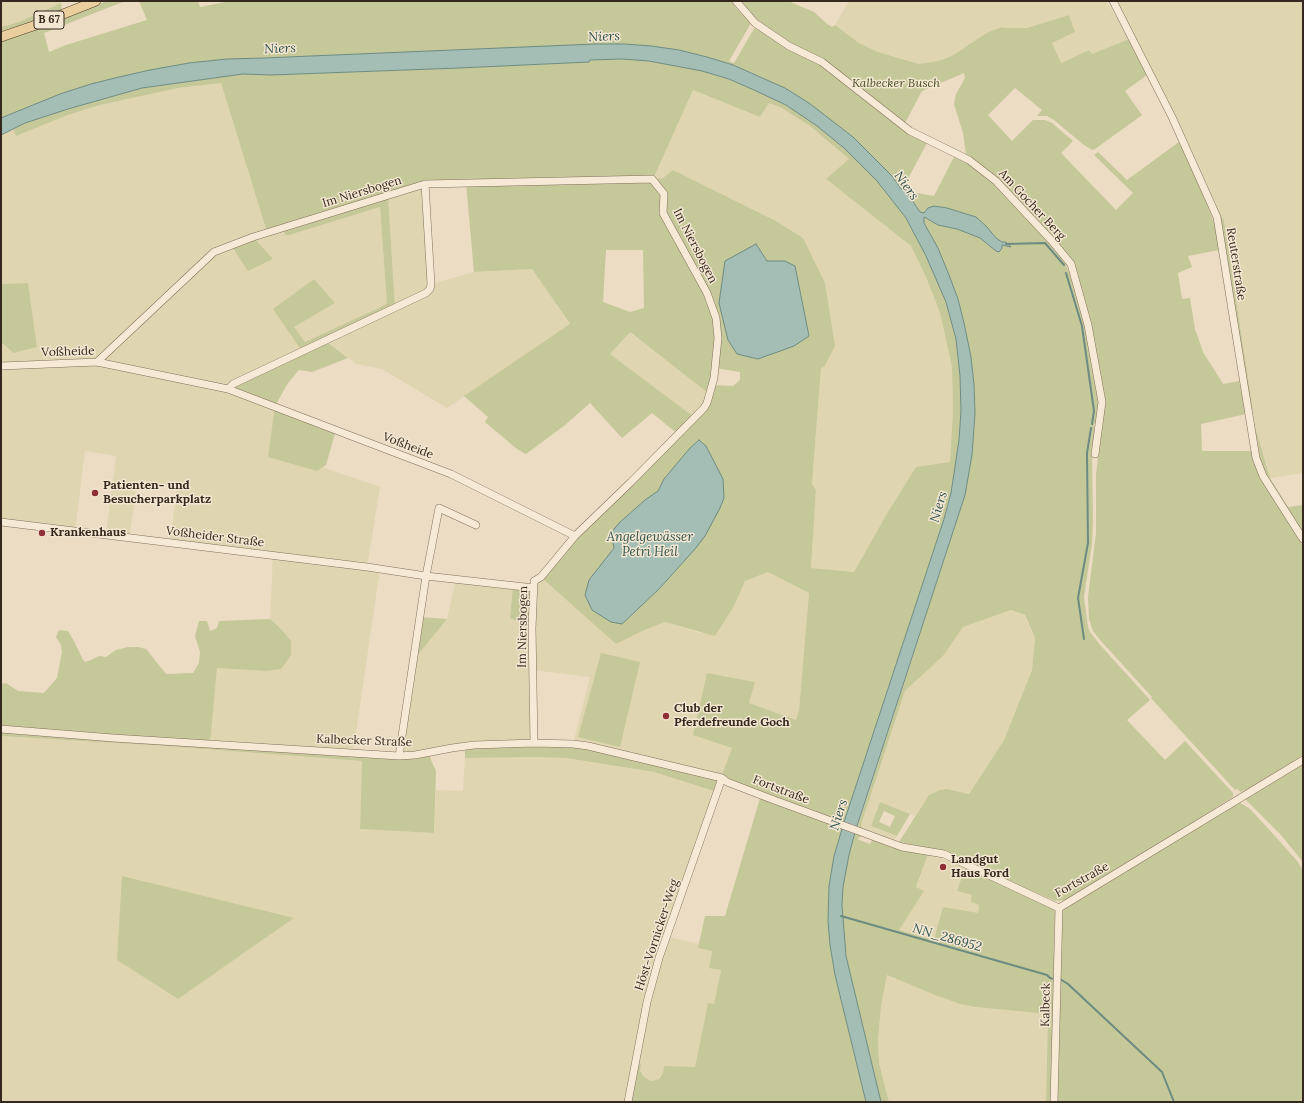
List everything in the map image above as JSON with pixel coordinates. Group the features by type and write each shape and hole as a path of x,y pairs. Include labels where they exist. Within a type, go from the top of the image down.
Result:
{"main road":[{"name":"B 67","path":"1,37 96,1"}],"street":[{"name":"Am Gocher Berg","path":"736,1 755,23 789,46 822,62 910,131 968,160 996,181 1052,241 1071,264 1088,325 1102,402 1095,454"},
{"name":"Reuterstraße","path":"1113,1 1172,117 1217,217 1256,458 1264,476 1303,539"},
{"name":"Im Niersbogen","path":"96,362 214,252 253,237 425,184 652,179 664,194 663,213 707,293 716,318 718,338 714,378 707,403 704,408 575,536 541,577 534,582 532,628 534,743"},
{"path":"228,389 233,384 426,293 430,289 432,284 425,184"},
{"name":"Voßheide","path":"1,366 96,362 228,389 451,474 575,536"},
{"path":"399,756 426,576 439,508 476,525"},
{"name":"Voßheider Straße","path":"1,522 367,567 426,576 534,588"},
{"name":"Kalbecker Straße","path":"1,729 113,738 399,756 415,755 470,746 534,743 573,744 588,746 722,778"},
{"name":"Fortstraße","path":"722,778 727,782 902,847 944,854 1059,908 1303,760"},
{"name":"Höst-Vornicker-Weg","path":"628,1102 647,1002 659,958 722,778"},
{"name":"Kalbeck","path":"1054,1102 1059,908"}],"shaded area":[{"path":"1,1 61,1 61,3 19,22 1,27"},
{"path":"849,1 1106,1 1122,25 1129,39 1092,54 1089,50 1060,63 1051,43 1075,32 1069,15 1027,28 1004,28 988,32 952,56 938,61 919,64 878,52 859,43 835,25"},
{"path":"1115,1 1303,1 1303,473 1270,478 1255,426 1224,221 1176,116"},
{"path":"221,83 267,232 282,228 286,236 380,207 387,304 305,342 293,327 334,303 314,279 274,309 302,351 275,406 317,471 322,467 380,487 367,567 380,569 353,753 210,744 217,667 265,671 281,629 270,619 273,556 170,543 177,486 138,480 129,538 106,535 116,456 85,451 75,531 1,522 1,344 25,351 37,346 28,283 1,284 1,135 13,129 16,136 68,115 100,105 178,88"},
{"path":"693,90 760,117 769,103 780,107 810,126 850,159 826,179 911,246 926,277 940,313 952,367 953,409 950,462 885,517 854,572 811,568 816,490 812,484 821,368 824,367 803,238 776,221 673,170 663,178 652,179"},
{"path":"425,184 432,284 474,272 532,269 570,325 447,408 382,369 356,364 326,340 395,308 388,195"},
{"path":"629,332 709,394 694,417 610,354"},
{"path":"768,572 809,593 799,710 796,720 748,703 755,682 707,673 732,748 722,778 573,744 590,677 533,670 534,743 399,756 413,661 447,619 456,579 513,586 510,618 534,581 541,577 642,631 665,622 701,633 734,606 745,581"},
{"path":"1011,610 1024,615 1035,638 1032,670 1004,740 969,794 947,789 929,795 915,816 880,802 871,826 897,836 894,841 864,830 861,825 905,691 943,656 963,627"},
{"path":"1,736 165,746 362,761 360,829 434,833 436,790 463,791 465,758 566,758 654,772 717,792 669,937 699,944 698,948 712,951 709,967 721,970 714,1004 708,1003 695,1067 664,1066 663,1073 658,1079 651,1081 644,1078 640,1071 628,1102 1,1102","holes":["294,918 178,999 117,960"]},
{"path":"928,854 965,868 957,891 972,895 979,904 978,913 934,940 898,930 924,891 916,888"},
{"path":"887,975 960,1004 975,1007 1048,1014 1046,1102 889,1102 879,1063 878,1040 881,1006"}],"green space":[{"path":"107,1 127,1 44,33 49,52 66,45 147,20 139,1 198,1 200,7 225,1 734,1 735,7 751,23 729,61 734,63 755,27 787,49 821,65 904,130 927,143 903,188 906,191 934,196 954,157 969,164 997,185 1067,262 1066,264 1068,271 1071,272 1086,325 1096,382 1099,411 1098,421 1094,424 1094,428 1097,432 1092,453 1092,544 1084,597 1090,632 1150,700 1127,720 1165,760 1185,741 1233,793 1233,797 1079,894 1065,900 1055,901 939,850 899,842 929,795 940,790 947,789 969,794 1004,740 1032,670 1035,638 1025,615 1011,610 963,627 943,656 905,691 861,825 864,830 857,828 965,495 972,455 975,413 971,357 958,299 938,248 924,223 924,217 938,225 957,229 980,238 996,251 999,251 1002,245 1010,246 1002,243 996,238 976,217 947,208 934,206 924,213 920,212 912,199 901,189 892,176 853,137 809,103 785,88 733,65 707,57 679,50 624,44 227,59 189,63 150,70 91,84 60,94 1,118 1,40"},
{"name":"Kalbecker Busch","path":"740,1 788,1 814,12 827,24 832,27 835,25 859,43 878,52 919,64 938,61 952,56 988,32 1003,27 1027,28 1069,15 1075,32 1052,43 1061,63 1089,50 1092,54 1129,39 1147,75 1125,91 1142,115 1095,149 1092,150 1084,145 1047,116 1037,116 1042,110 1015,88 988,115 1012,141 1033,120 1045,120 1052,123 1073,141 1061,153 1116,210 1133,193 1094,155 1098,152 1127,180 1179,142 1204,196 1215,225 1219,250 1188,256 1192,267 1178,273 1182,299 1190,298 1195,329 1203,352 1223,384 1239,381 1246,414 1201,424 1202,451 1253,451 1265,484 1303,546 1303,755 1251,787 1241,792 1237,789 1235,790 1151,698 1152,697 1093,631 1089,619 1088,597 1096,533 1096,475 1104,401 1074,263 966,155 963,133 954,104 956,94 965,78 964,73 922,91 905,123 759,22"},
{"path":"61,3 62,9 60,12 1,33 1,27 19,22"},
{"path":"622,59 649,61 702,71 729,79 786,105 817,126 844,148 877,181 906,218 926,256 946,302 956,339 960,376 961,411 959,440 951,493 944,519 845,819 834,856 829,886 828,921 835,975 866,1102 628,1102 636,1063 641,1064 640,1071 644,1077 651,1081 659,1079 663,1073 664,1066 695,1067 708,1003 714,1004 721,970 709,968 712,951 698,948 705,916 725,916 761,795 722,778 717,792 654,772 566,758 465,758 465,746 573,744 721,778 732,748 693,735 707,673 755,682 749,703 796,720 799,710 809,593 768,572 745,581 734,606 715,636 665,622 642,631 616,644 541,577 575,536 678,434 652,413 622,438 590,403 565,425 526,454 517,449 485,422 488,417 464,396 570,324 532,269 474,272 466,183 425,184 388,195 395,308 326,341 348,358 312,372 299,370 288,383 275,406 228,389 302,351 273,309 314,279 335,303 294,327 305,342 387,304 380,207 286,236 282,228 267,232 221,83 178,88 100,105 68,115 16,136 13,129 25,123 68,109 142,88 243,74 271,75 459,68","holes":["693,90 760,117 769,103 780,107 810,126 849,159 826,179 911,246 926,277 940,313 952,367 953,409 950,462 916,467 885,517 854,572 811,568 816,490 812,484 821,368 824,367 835,346 825,283 803,238 776,221 673,170 663,178 653,179","756,244 767,261 795,266 809,336 758,359 737,354 728,340","606,250 643,250 644,308 630,312 603,302","630,332 709,394 694,417 610,354","715,368 740,372 740,380 733,386 712,385","699,440 706,446 719,471 695,549 659,589 622,624 590,580 614,548 611,533 619,523 645,500 658,491 664,479 690,448"]},
{"path":"1216,205 1224,221 1253,411 1247,391 1221,224"},
{"path":"253,237 273,259 248,271 231,245"},
{"path":"28,283 37,347 14,353 1,344 1,284"},
{"path":"275,406 336,430 326,465 317,471 268,457"},
{"path":"1255,426 1270,478 1288,507 1303,505 1303,535 1263,470"},
{"path":"513,586 534,588 532,628 510,618"},
{"path":"420,617 447,619 413,661"},
{"path":"270,619 291,641 291,655 281,669 265,671 217,668 210,744 370,755 429,752 436,771 434,833 360,829 362,761 165,746 1,736 1,684 6,683 18,691 44,693 57,678 62,652 61,645 56,637 59,630 68,631 85,662 99,656 106,657 116,650 128,647 138,647 146,649 166,674 193,673 199,663 200,652 195,636 199,621 207,621 210,631 217,628 219,621"},
{"path":"601,653 640,662 620,747 578,737"},
{"path":"1303,763 1303,862 1281,835 1244,798 1247,798"},
{"path":"880,802 910,814 897,836 871,826","holes":["884,811 895,816 890,827 879,822"]},
{"path":"1238,802 1249,808 1297,861 1303,870 1303,1102 1057,1102 1061,915 1064,909"},
{"path":"855,832 862,836 857,839 870,844 872,840 894,848 928,854 916,887 924,891 899,930 934,940 943,907 978,913 979,905 971,902 972,895 957,891 965,868 1055,910 1051,1102 1046,1102 1048,1014 975,1007 960,1004 887,975 881,1006 878,1040 879,1063 889,1102 881,1102 846,956 844,939 842,905 843,887"},
{"path":"122,876 294,918 178,999 117,960"}],"water":[{"path":"624,44 679,50 733,65 785,88 809,103 853,137 892,176 901,189 906,191 920,212 924,213 928,208 934,206 947,208 976,217 996,238 1002,242 1006,242 1011,247 1002,245 999,252 996,251 980,238 957,229 938,225 924,217 924,223 938,248 958,299 971,357 975,413 972,455 965,495 855,832 843,887 842,905 846,956 881,1102 866,1102 835,975 828,921 829,886 834,856 845,819 944,519 951,493 959,440 961,411 960,376 956,339 946,302 926,256 906,218 877,181 844,148 817,126 786,105 729,79 702,71 649,61 622,59 459,68 271,75 243,74 142,88 25,123 1,135 1,118 60,94 119,77 189,63 227,59"},
{"path":"756,244 767,261 785,261 795,266 809,336 794,346 758,359 737,354 728,340 719,303 725,261"},
{"name":"Angelgewässer Petri Heil","path":"699,440 706,446 723,479 724,498 720,508 705,536 659,589 622,624 611,622 592,610 585,595 589,580 614,548 611,533 619,523 645,500 658,491 664,479 690,448"}],"waterway":[{"path":"1006,244 1045,243 1064,265"},
{"path":"1066,273 1082,326 1094,411 1092,424"},
{"path":"1084,639 1078,598 1088,543 1087,453 1091,428"},
{"name":"NN_286952","path":"841,916 1047,975 1054,979"},
{"name":"NN_286952","path":"1060,979 1068,984 1162,1072 1174,1102"}],"place":[{"name":"Patienten- und Besucherparkplatz","path":"95,493"},
{"name":"Krankenhaus","path":"42,533"},
{"name":"Club der Pferdefreunde Goch","path":"666,716"},
{"name":"Landgut Haus Ford","path":"943,867"}],"water label":[{"name":"Niers","path":"604,37"},
{"name":"Niers","path":"280,49"},
{"name":"Niers","path":"906,186"},
{"name":"Niers","path":"939,507"},
{"name":"Niers","path":"839,815"}]}
